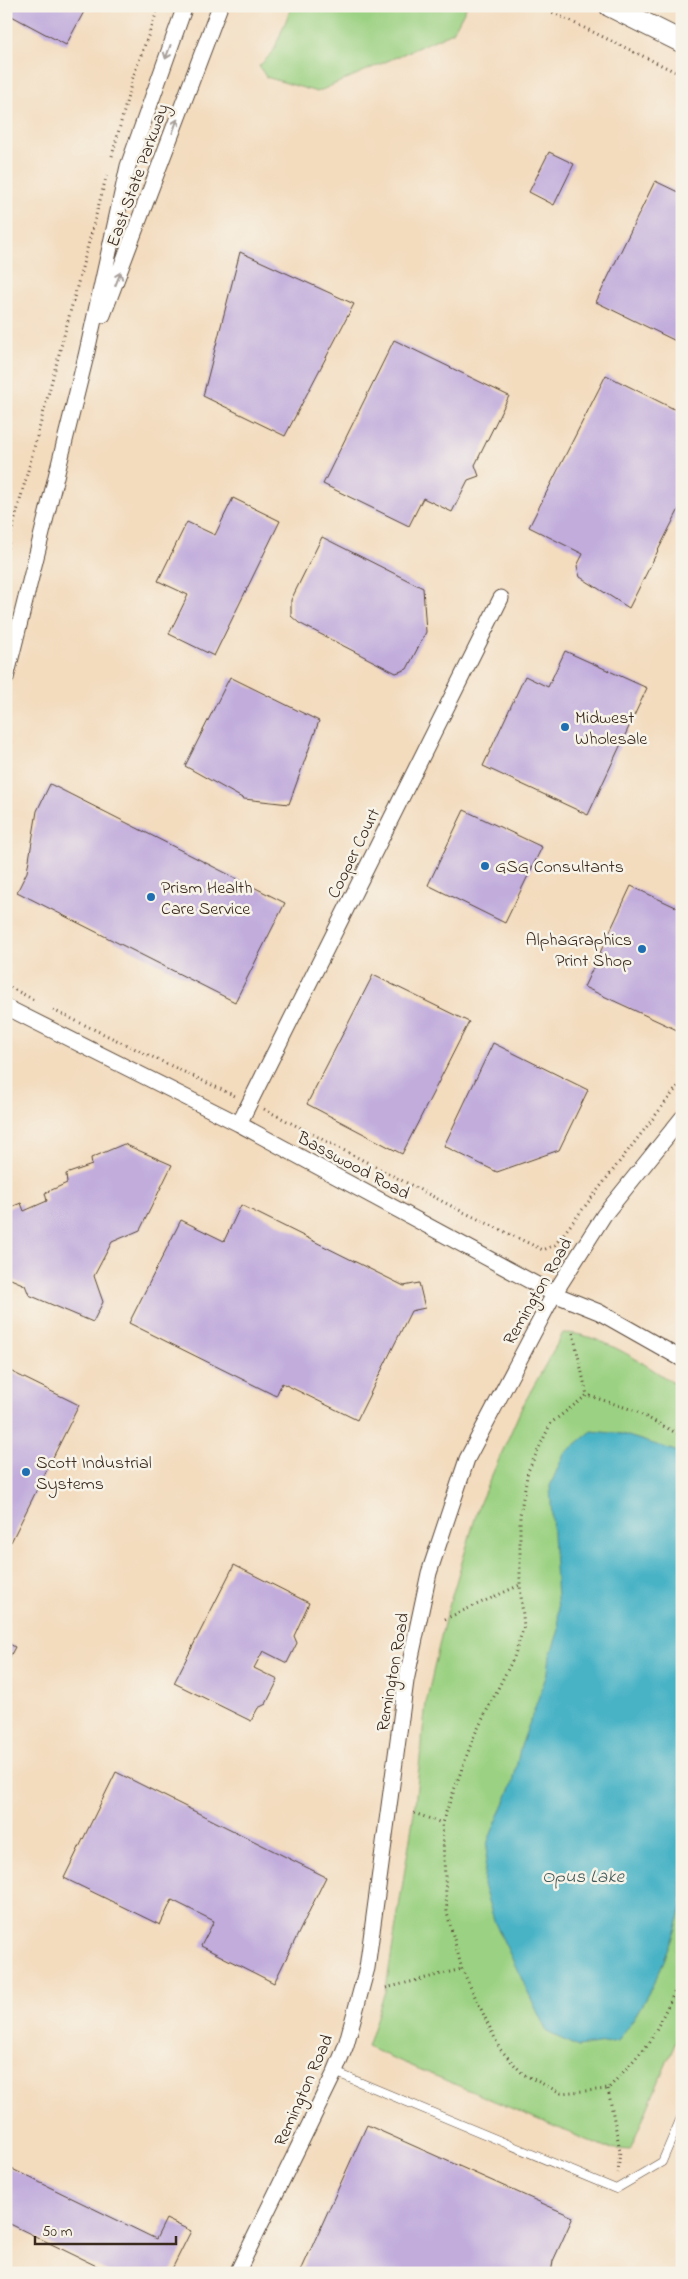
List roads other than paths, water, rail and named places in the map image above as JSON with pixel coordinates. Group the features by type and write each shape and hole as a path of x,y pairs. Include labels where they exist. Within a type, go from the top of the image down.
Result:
{"street":[{"name":"East State Parkway","path":"6,678 86,356 128,166 185,6"},
{"name":"East State Parkway","path":"86,356 131,245 220,6"},
{"path":"610,6 682,42"},
{"name":"Cooper Court","path":"239,1124 501,598"},
{"name":"Basswood Road","path":"6,1008 239,1124 554,1294 599,1312 682,1359"},
{"name":"Remington Road","path":"236,2273 335,2072 346,2045 368,1968 406,1681 429,1573 467,1459 554,1294 604,1215 682,1118"}],"lane":[{"path":"335,2072 616,2189 662,2162 682,2115"}],"water":[{"name":"Opus Lake","path":"592,1431 622,1434 682,1453 682,1908 664,1961 639,2010 618,2041 578,2047 547,2032 495,1923 483,1885 488,1841 513,1783 520,1749 548,1671 550,1656 559,1630 550,1486 564,1454"}],"place":[{"name":"Midwest Wholesale","path":"565,727"},
{"name":"GSG Consultants","path":"485,866"},
{"name":"Prism Health Care Service","path":"151,897"},
{"name":"AlphaGraphics Print Shop","path":"642,949"},
{"name":"Scott Industrial Systems","path":"26,1472"}]}
